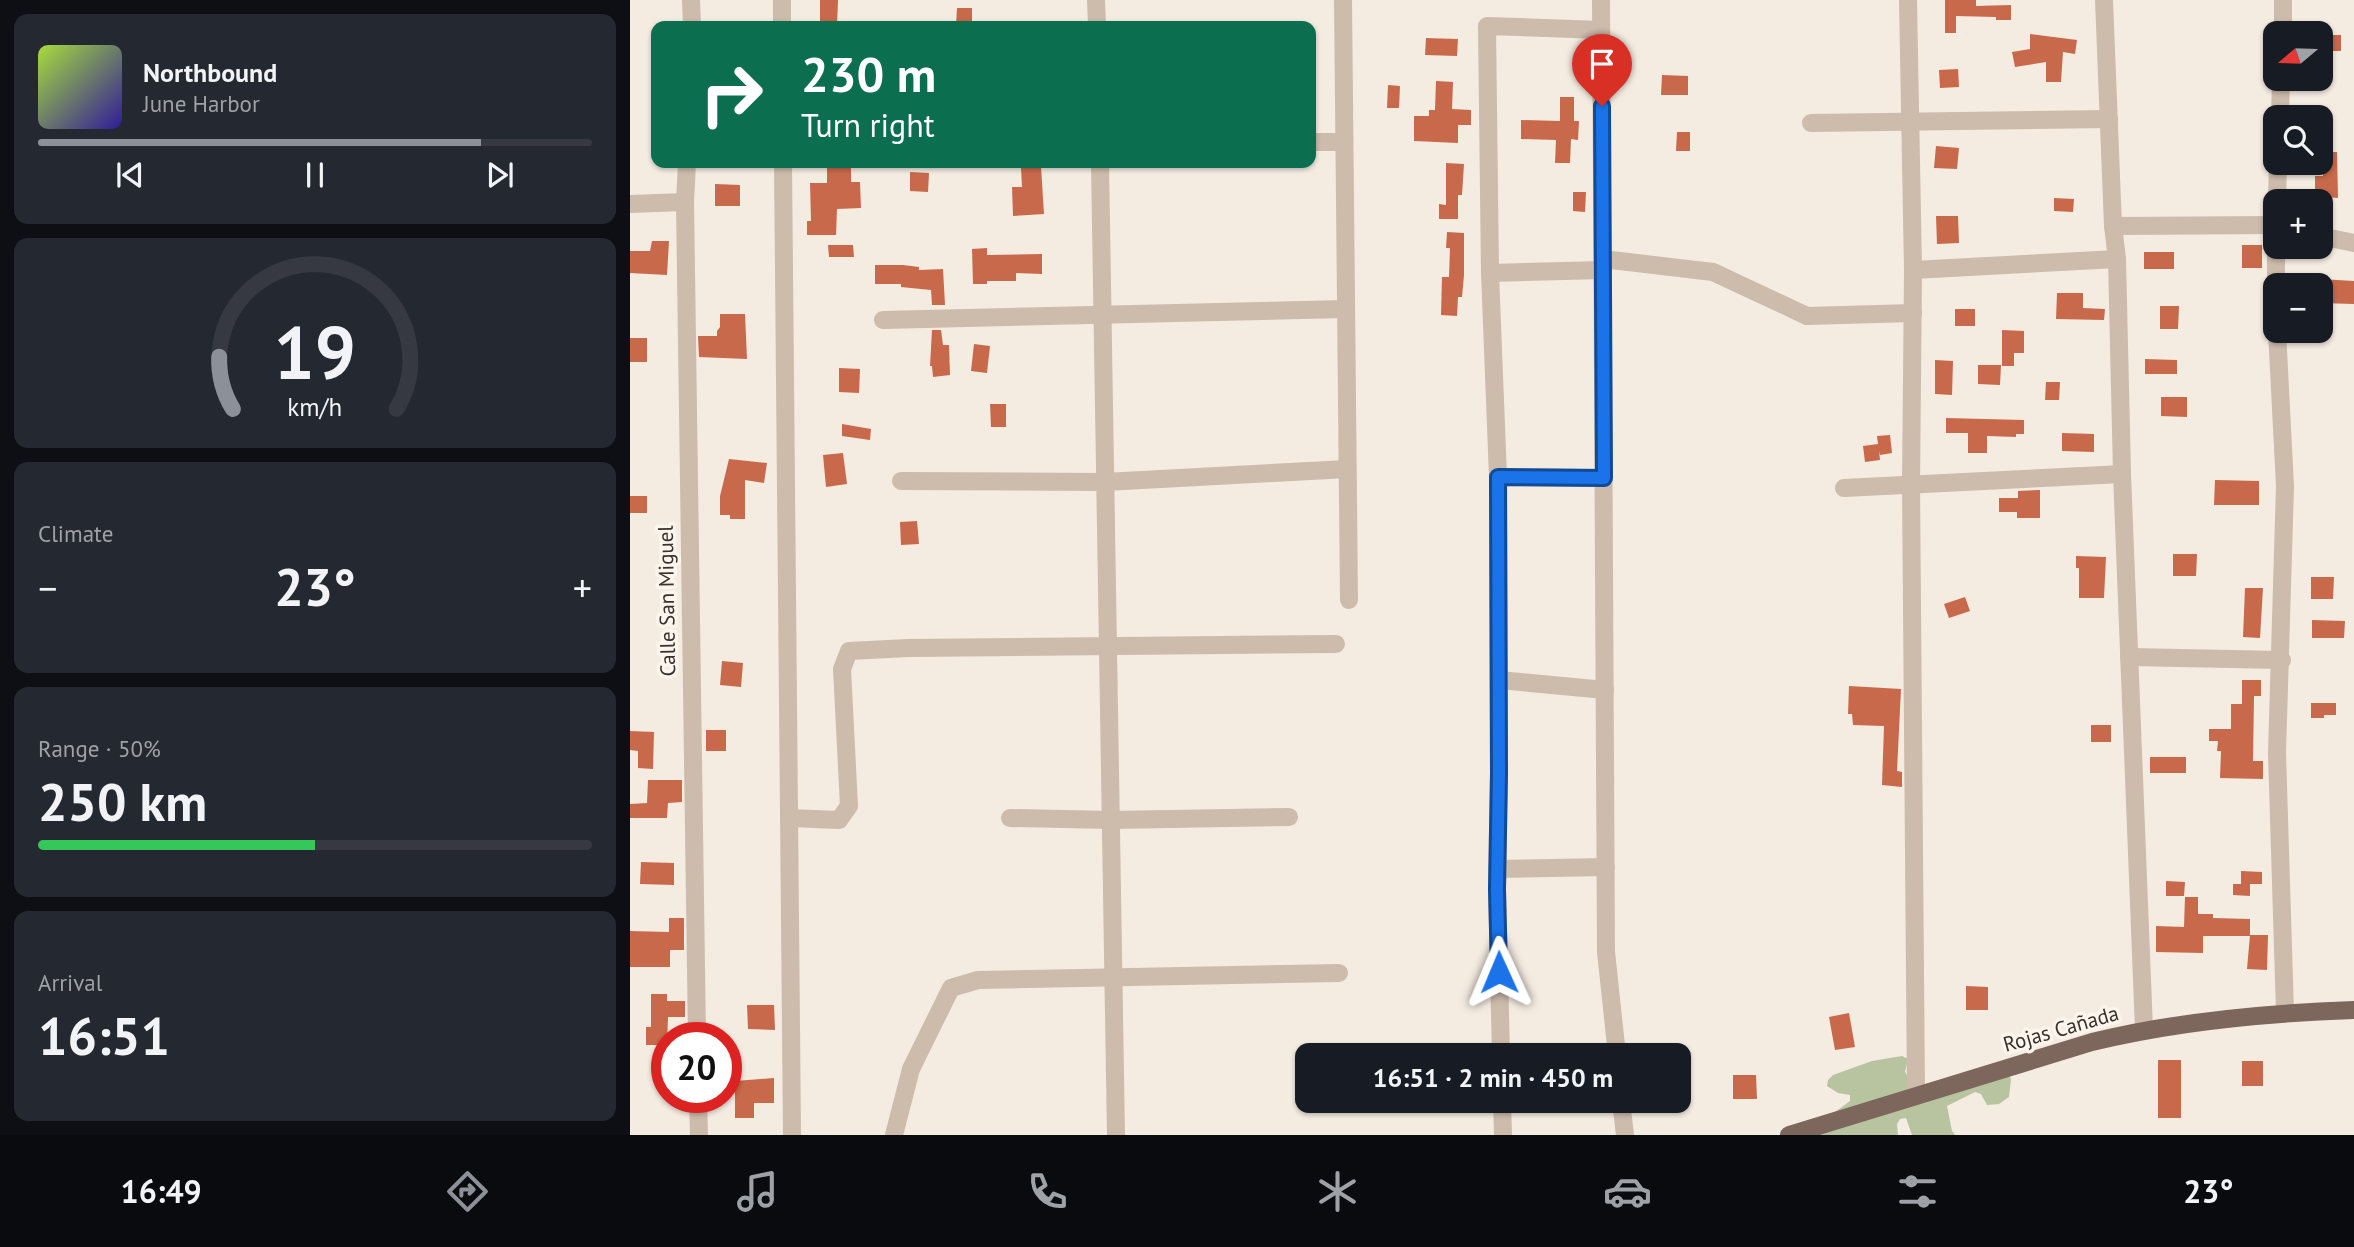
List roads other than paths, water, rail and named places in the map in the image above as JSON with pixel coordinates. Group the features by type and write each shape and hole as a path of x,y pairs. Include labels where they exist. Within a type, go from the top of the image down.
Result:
{"main road":[{"name":"Rojas Cañada","path":"1788,1135 2092,1042 2144,1030 2285,1012 2354,1010"}],"street":[{"path":"691,0 692,21"},
{"path":"782,0 782,21"},
{"path":"1096,0 1097,21"},
{"path":"1343,0 1349,600"},
{"path":"1601,0 1606,952 1616,1043"},
{"path":"1908,0 1913,270 1911,485 1916,1096"},
{"path":"2104,0 2113,226 2118,259 2122,474 2144,1030"},
{"path":"2283,0 2283,21"},
{"path":"1501,1043 1497,869 1498,477 1490,273 1487,26 1601,30"},
{"path":"1811,122 2109,119"},
{"path":"1316,142 1344,142"},
{"name":"Calle San Miguel","path":"687,168 685,202 697,1022"},
{"path":"783,168 792,1135"},
{"path":"1100,168 1116,1135"},
{"path":"630,204 685,202"},
{"path":"2113,226 2263,225"},
{"path":"2333,239 2354,243"},
{"path":"1913,270 2118,259"},
{"path":"1490,273 1603,264 1713,272 1807,316 1913,313"},
{"path":"883,320 1346,309"},
{"path":"2278,343 2285,486 2282,660 2277,753 2285,1012"},
{"path":"901,481 1105,482 1347,469"},
{"path":"1844,488 2122,474"},
{"path":"1498,477 1604,478"},
{"path":"789,818 839,820 849,806 842,669 849,651 908,648 1336,644"},
{"path":"2129,657 2282,660"},
{"path":"1499,680 1605,690"},
{"path":"1010,818 1111,820 1289,817"},
{"path":"1497,869 1606,867"},
{"path":"894,1135 911,1069 951,988 978,980 1339,974"},
{"path":"698,1113 699,1135"},
{"path":"1502,1113 1503,1135"},
{"path":"1622,1113 1625,1135"}]}
